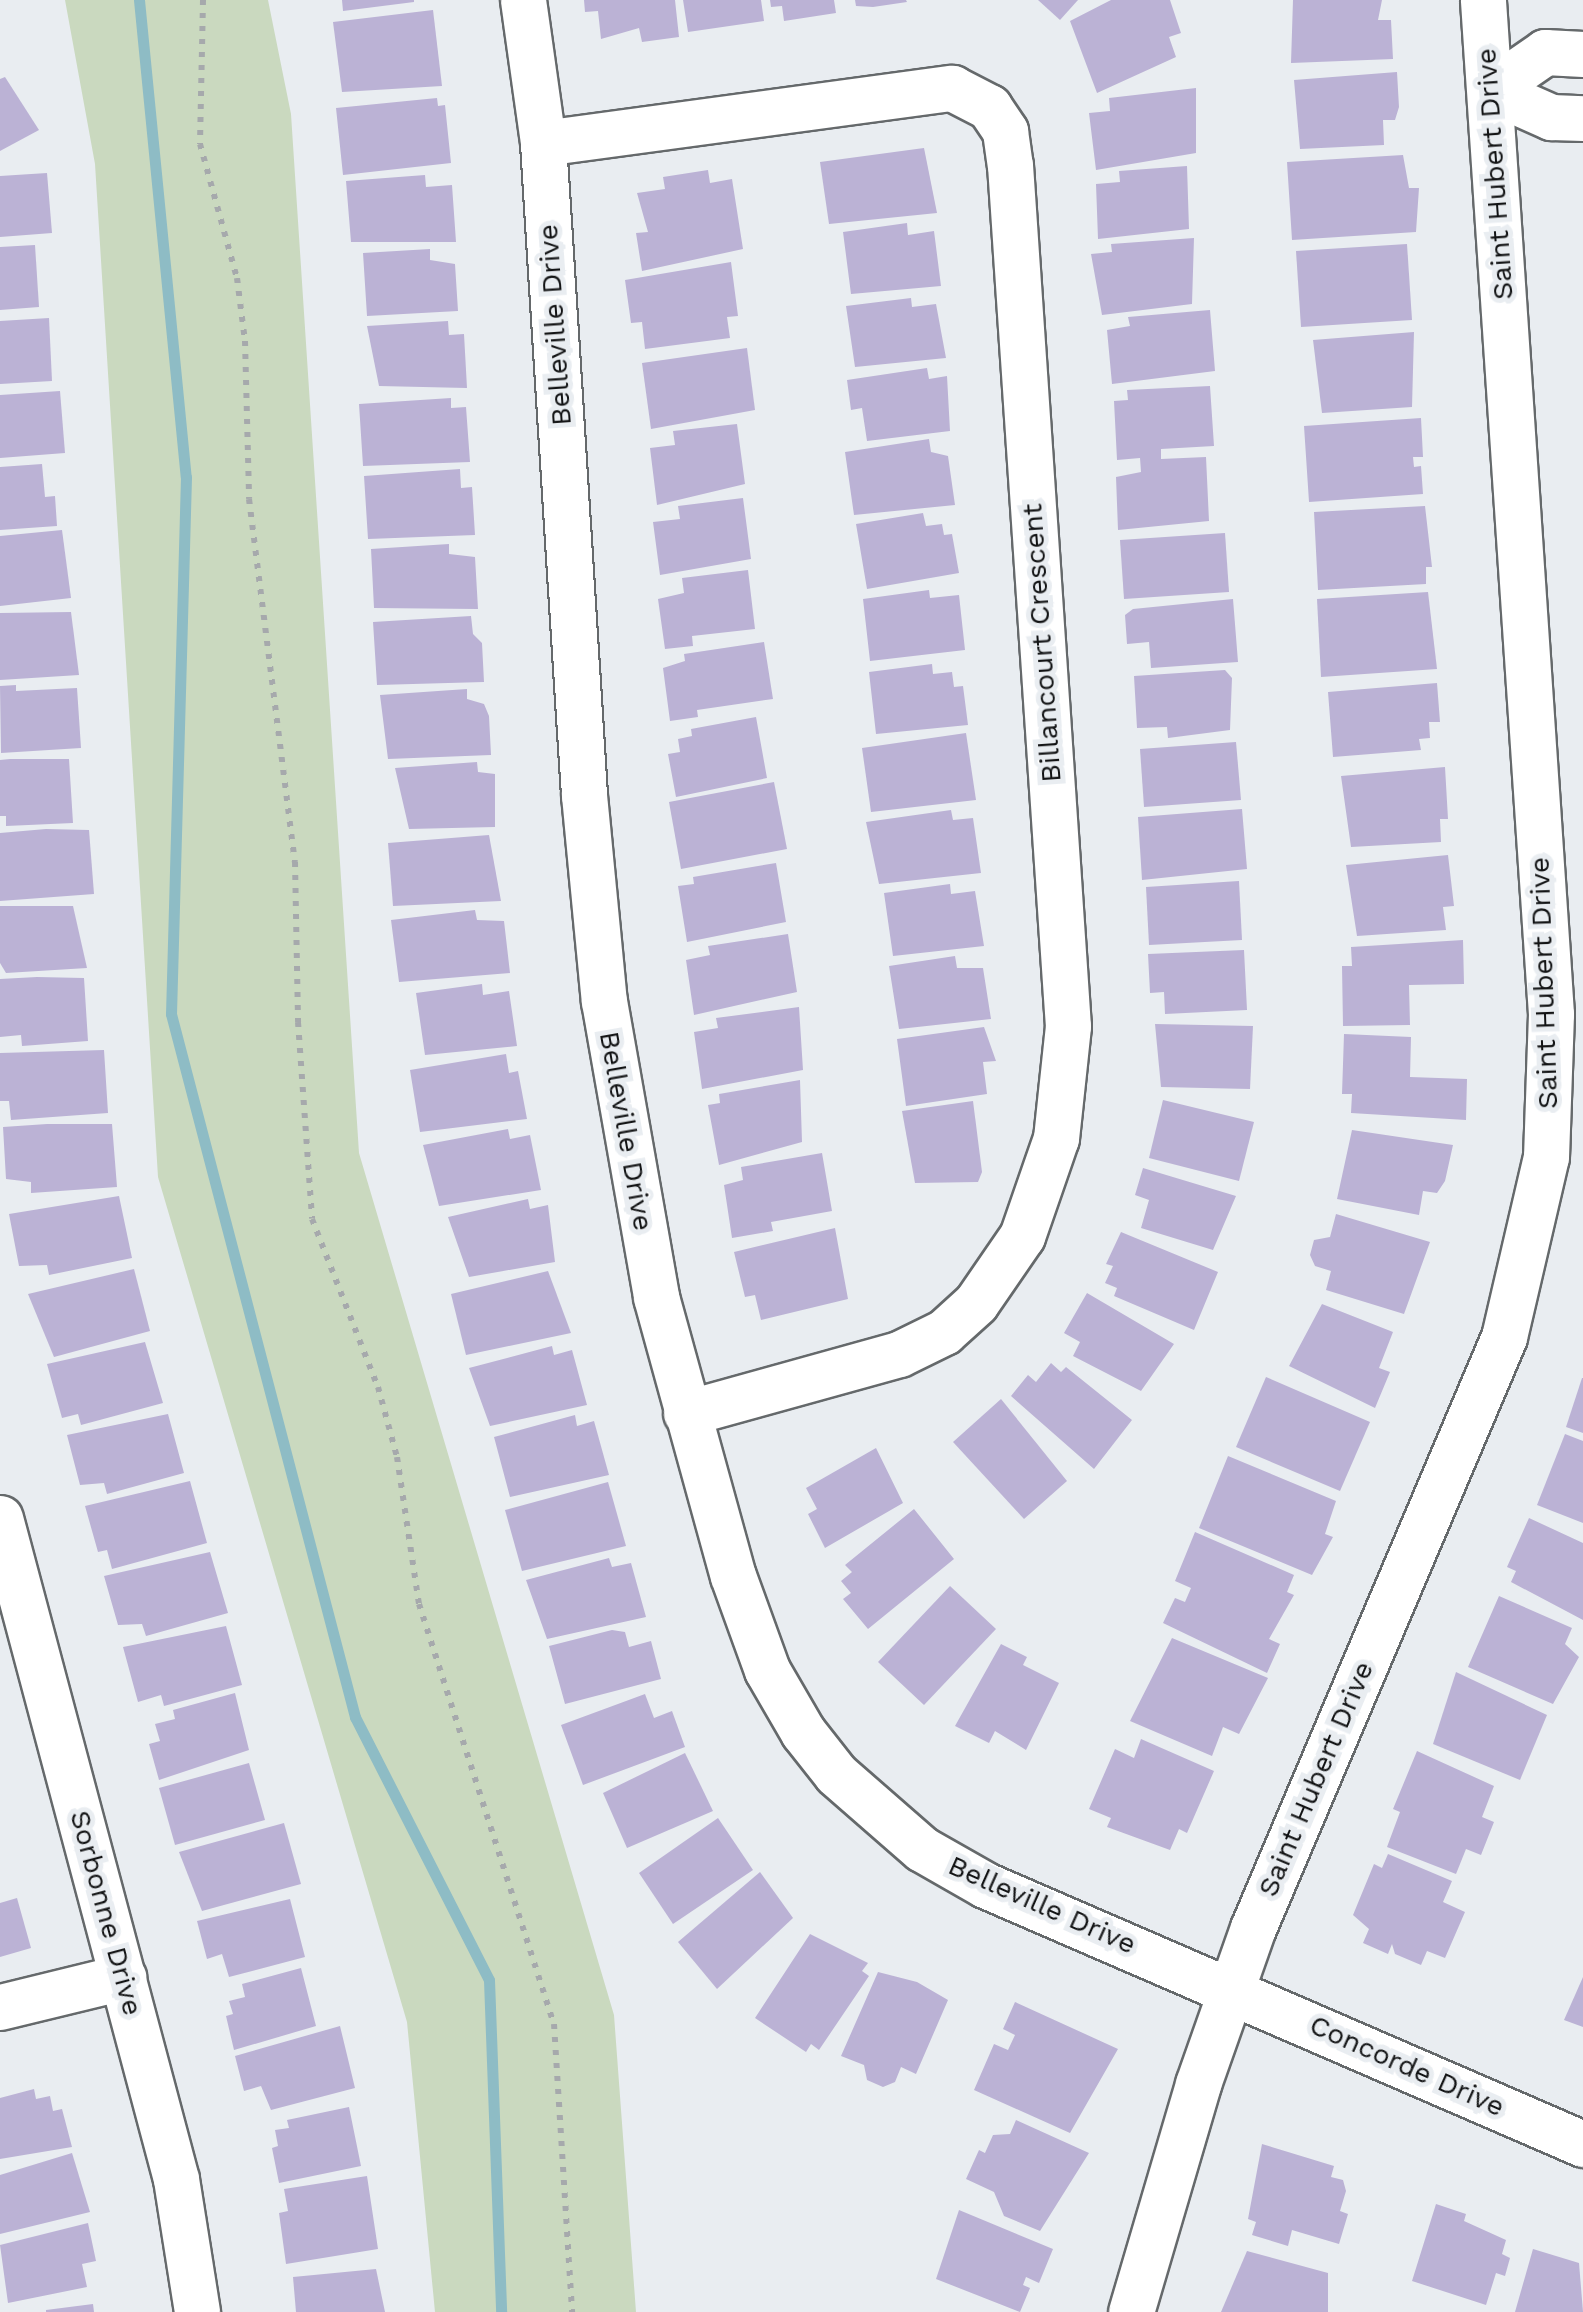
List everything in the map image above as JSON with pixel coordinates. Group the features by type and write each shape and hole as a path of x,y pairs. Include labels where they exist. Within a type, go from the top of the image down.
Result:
{"street":[{"name":"Belleville Drive","path":"523,0 543,143 584,794 604,1001 636,1196 686,1413 767,1670 802,1732 836,1774 922,1849 986,1885 1231,1987"},
{"name":"Saint Hubert Drive","path":"1132,2312 1231,1987 1504,1337 1546,1156 1550,1014 1483,0"},
{"path":"1490,90 1545,52 1583,54"},
{"name":"Billancourt Crescent","path":"543,143 952,88 989,107 1005,131 1010,165 1068,1026 1056,1138 1022,1236 976,1303 944,1332 899,1354 686,1413"},
{"path":"1490,90 1551,117 1583,118"},
{"name":"Sorbonne Drive","path":"0,1518 176,2180 197,2312"},
{"path":"0,2008 123,1978"},
{"name":"Concorde Drive","path":"1231,1987 1583,2144"}],"path":[{"path":"204,0 200,144 237,278 245,341 249,499 295,862 298,1022 312,1220 378,1387 397,1457 419,1604 554,2024 572,2312"}],"green space":[{"path":"65,0 268,0 291,114 359,1153 614,2015 636,2312 435,2312 407,2022 158,1177 95,164"}],"building":[{"path":"342,0 414,0 414,2 343,11"},
{"path":"584,0 675,0 679,37 642,42 639,28 601,39 598,11 585,12"},
{"path":"683,0 761,0 764,21 688,32"},
{"path":"770,0 834,0 836,13 784,21 782,6 771,7"},
{"path":"855,0 907,2 873,7 856,6"},
{"path":"1038,0 1078,0 1060,20"},
{"path":"1111,0 1170,0 1181,33 1169,37 1176,57 1097,93 1070,21"},
{"path":"1293,0 1382,0 1378,20 1391,20 1393,59 1291,63"},
{"path":"433,10 442,86 342,92 333,22"},
{"path":"1397,72 1399,107 1395,120 1383,120 1384,145 1300,149 1294,80"},
{"path":"5,77 39,130 0,151 0,79"},
{"path":"1196,88 1196,153 1096,170 1089,113 1110,111 1109,98"},
{"path":"437,98 438,106 445,105 451,163 343,175 336,108"},
{"path":"924,148 937,213 829,224 820,162"},
{"path":"1403,155 1409,188 1419,188 1416,232 1292,240 1287,162"},
{"path":"1187,166 1189,229 1098,239 1096,184 1120,182 1119,171"},
{"path":"708,170 710,183 732,179 743,249 642,271 636,233 648,232 637,193 665,189 663,177"},
{"path":"47,173 52,233 0,237 0,176"},
{"path":"425,175 426,187 452,185 456,242 351,242 346,181"},
{"path":"907,223 908,235 934,231 941,286 851,294 843,232"},
{"path":"1194,238 1192,304 1102,315 1091,254 1112,252 1111,244"},
{"path":"1407,244 1412,320 1301,327 1296,251"},
{"path":"35,245 39,307 0,310 0,247"},
{"path":"430,249 430,260 455,264 458,311 367,316 363,253"},
{"path":"731,262 738,316 727,317 730,338 645,349 642,322 631,323 625,280"},
{"path":"911,298 912,307 936,304 946,358 855,367 846,306"},
{"path":"1210,310 1215,371 1112,384 1107,330 1130,326 1128,317"},
{"path":"49,318 52,381 0,384 0,321"},
{"path":"448,321 449,335 464,334 467,388 379,386 367,326"},
{"path":"1414,332 1412,407 1322,413 1313,340"},
{"path":"747,348 755,410 651,429 642,363"},
{"path":"927,368 929,379 947,376 950,431 867,441 862,408 851,410 847,380"},
{"path":"1210,386 1214,446 1161,449 1161,459 1206,457 1209,521 1118,530 1116,477 1141,472 1140,458 1117,460 1114,401 1128,400 1127,390"},
{"path":"60,391 65,453 0,458 0,395"},
{"path":"451,398 451,408 466,407 470,462 363,466 359,404"},
{"path":"1421,418 1423,457 1413,457 1414,467 1421,466 1423,494 1309,502 1304,426"},
{"path":"737,424 745,484 657,505 650,448 675,445 673,431"},
{"path":"929,439 931,452 948,456 955,505 854,515 845,452"},
{"path":"42,464 45,497 55,496 57,526 0,530 0,467"},
{"path":"460,469 461,488 472,487 475,535 368,539 364,476"},
{"path":"743,498 751,559 660,575 653,522 680,519 678,506"},
{"path":"1425,506 1432,567 1426,567 1426,584 1318,590 1314,512"},
{"path":"923,513 926,526 942,524 944,535 952,534 959,573 867,589 856,524"},
{"path":"62,530 71,598 0,606 0,536"},
{"path":"1225,533 1229,592 1124,599 1120,540"},
{"path":"449,544 449,554 475,557 478,609 374,608 371,549"},
{"path":"748,570 755,629 692,636 693,646 665,649 658,599 684,593 682,578"},
{"path":"929,590 930,598 959,595 965,650 870,661 863,599"},
{"path":"1428,592 1437,669 1321,677 1317,599"},
{"path":"1233,599 1238,662 1151,668 1149,642 1127,644 1125,615 1133,609"},
{"path":"71,612 79,675 0,680 0,613"},
{"path":"471,616 473,634 482,643 484,682 377,685 373,622"},
{"path":"764,642 773,699 697,710 698,717 670,721 663,668 685,661 684,654"},
{"path":"932,664 933,674 952,672 954,687 963,686 968,725 876,734 869,672"},
{"path":"1225,670 1232,678 1230,730 1168,738 1167,727 1137,728 1134,676"},
{"path":"1437,683 1440,722 1429,722 1430,738 1419,739 1421,750 1333,757 1328,692"},
{"path":"16,685 16,691 77,688 81,748 1,753 0,686"},
{"path":"467,689 467,699 484,704 489,716 491,755 388,759 380,695"},
{"path":"756,717 767,778 676,797 668,754 680,752 678,739 692,736 691,729"},
{"path":"966,733 976,800 871,812 862,748"},
{"path":"1236,742 1241,800 1144,807 1140,749"},
{"path":"69,759 73,823 6,826 6,816 0,816 0,760"},
{"path":"477,762 478,772 495,774 495,827 409,829 395,768"},
{"path":"1445,767 1448,819 1440,819 1441,842 1351,847 1341,776"},
{"path":"774,782 787,849 681,869 669,802"},
{"path":"1242,809 1247,869 1142,880 1138,817"},
{"path":"951,810 953,820 973,818 981,873 879,884 866,822"},
{"path":"89,830 94,894 0,901 0,833"},
{"path":"489,835 501,901 393,906 388,843"},
{"path":"1448,855 1454,906 1443,907 1446,930 1357,936 1346,865"},
{"path":"776,863 786,922 687,942 678,886 694,884 693,877"},
{"path":"1239,881 1242,940 1149,945 1146,887"},
{"path":"950,884 951,894 975,891 984,946 893,956 884,893"},
{"path":"0,906 73,906 87,968 6,973 0,963"},
{"path":"475,910 477,920 504,921 510,973 399,982 391,920"},
{"path":"788,934 797,992 694,1015 686,960 710,955 708,946"},
{"path":"1463,940 1464,984 1409,985 1410,1025 1343,1026 1342,966 1352,966 1351,947"},
{"path":"1244,950 1247,1010 1165,1014 1164,992 1150,993 1148,954"},
{"path":"955,956 957,968 983,968 991,1019 899,1029 889,966"},
{"path":"84,978 88,1041 22,1046 21,1035 0,1037 0,979"},
{"path":"482,984 483,995 509,991 517,1046 425,1055 416,993"},
{"path":"799,1007 803,1070 702,1089 694,1032 718,1028 716,1018"},
{"path":"1155,1024 1253,1026 1250,1089 1161,1087"},
{"path":"984,1027 996,1061 983,1062 987,1094 906,1106 897,1039"},
{"path":"1344,1034 1411,1037 1410,1077 1467,1079 1466,1120 1351,1113 1352,1094 1342,1094"},
{"path":"104,1050 108,1113 11,1120 9,1101 0,1101 0,1053"},
{"path":"506,1054 509,1073 518,1071 527,1119 420,1132 410,1070"},
{"path":"800,1080 802,1142 719,1165 708,1105 720,1103 719,1094"},
{"path":"1163,1100 1254,1122 1239,1181 1149,1158"},
{"path":"973,1101 982,1172 978,1182 915,1183 902,1111"},
{"path":"112,1124 117,1187 31,1193 31,1182 6,1179 3,1127"},
{"path":"508,1129 510,1139 530,1135 541,1190 439,1206 423,1145"},
{"path":"1352,1130 1453,1145 1445,1181 1437,1193 1423,1191 1419,1215 1337,1199"},
{"path":"822,1153 832,1211 771,1222 773,1231 732,1238 724,1185 743,1180 741,1167"},
{"path":"1143,1168 1236,1196 1213,1250 1141,1228 1149,1200 1135,1195"},
{"path":"119,1196 132,1258 49,1275 47,1265 19,1266 9,1214"},
{"path":"528,1199 530,1209 548,1205 555,1262 469,1277 448,1217"},
{"path":"1336,1214 1430,1242 1404,1314 1326,1290 1331,1271 1315,1266 1310,1255 1314,1240 1330,1237"},
{"path":"835,1228 848,1299 761,1320 755,1295 745,1297 734,1252"},
{"path":"1121,1232 1218,1272 1194,1330 1114,1296 1117,1288 1105,1283 1113,1266 1106,1264"},
{"path":"134,1269 150,1331 54,1357 28,1294"},
{"path":"548,1271 571,1333 466,1355 451,1294"},
{"path":"1087,1293 1174,1344 1141,1391 1073,1356 1080,1342 1064,1333"},
{"path":"1322,1304 1393,1332 1379,1368 1390,1372 1375,1408 1289,1366"},
{"path":"145,1342 163,1403 81,1425 78,1414 62,1418 47,1364"},
{"path":"552,1346 554,1355 572,1350 587,1405 490,1426 469,1368"},
{"path":"1051,1363 1061,1372 1066,1367 1132,1420 1094,1469 1011,1396 1028,1375 1036,1382"},
{"path":"1266,1377 1370,1422 1340,1491 1236,1447"},
{"path":"1583,1378 1583,1433 1566,1427"},
{"path":"1001,1399 1067,1481 1024,1519 953,1442"},
{"path":"168,1414 184,1473 107,1494 104,1483 80,1485 67,1435"},
{"path":"575,1415 577,1426 594,1421 609,1475 510,1497 494,1437"},
{"path":"1565,1434 1583,1441 1583,1523 1537,1505"},
{"path":"876,1448 903,1503 825,1548 808,1514 817,1509 806,1488"},
{"path":"1228,1456 1336,1501 1325,1534 1333,1537 1312,1575 1199,1528"},
{"path":"190,1481 207,1543 112,1569 107,1550 98,1552 85,1506"},
{"path":"608,1482 626,1546 522,1571 505,1510"},
{"path":"914,1509 954,1559 868,1629 843,1599 851,1593 841,1581 852,1572 845,1565"},
{"path":"1529,1518 1583,1543 1583,1620 1511,1582 1516,1571 1507,1567"},
{"path":"1195,1532 1294,1575 1287,1592 1294,1595 1269,1639 1280,1644 1267,1673 1163,1623 1175,1598 1185,1602 1191,1588 1175,1581"},
{"path":"210,1552 228,1613 146,1636 142,1624 118,1625 104,1576"},
{"path":"609,1558 612,1567 631,1563 646,1617 547,1639 526,1580"},
{"path":"950,1586 996,1629 924,1705 878,1662"},
{"path":"1499,1596 1572,1628 1565,1644 1579,1657 1553,1704 1468,1667"},
{"path":"226,1626 242,1685 164,1706 161,1695 138,1702 123,1647"},
{"path":"612,1630 625,1632 629,1647 651,1641 661,1679 565,1704 549,1646"},
{"path":"1172,1638 1268,1678 1239,1734 1223,1727 1212,1756 1130,1721"},
{"path":"1001,1644 1027,1657 1023,1665 1059,1683 1026,1750 995,1731 989,1743 955,1726"},
{"path":"1456,1672 1547,1715 1520,1780 1433,1744"},
{"path":"235,1693 249,1750 159,1780 149,1744 160,1741 155,1724 175,1719 173,1710"},
{"path":"645,1694 654,1718 672,1711 685,1747 583,1785 561,1725"},
{"path":"1141,1739 1214,1771 1187,1833 1179,1829 1170,1850 1107,1827 1111,1818 1089,1809 1115,1749 1134,1758"},
{"path":"1417,1751 1494,1786 1482,1817 1494,1822 1481,1855 1466,1849 1456,1874 1387,1847 1400,1812 1393,1809"},
{"path":"685,1753 713,1811 627,1848 603,1793"},
{"path":"249,1763 265,1820 175,1845 159,1788"},
{"path":"718,1818 753,1870 673,1924 639,1873"},
{"path":"284,1823 301,1884 202,1911 179,1852"},
{"path":"1388,1854 1452,1881 1443,1902 1465,1912 1445,1958 1427,1951 1421,1965 1395,1954 1392,1944 1388,1954 1363,1943 1369,1929 1353,1915 1374,1864 1382,1868"},
{"path":"760,1872 793,1918 717,1989 678,1942"},
{"path":"17,1898 31,1948 0,1957 0,1903"},
{"path":"290,1899 305,1957 229,1977 222,1954 207,1959 197,1921"},
{"path":"810,1934 868,1963 862,1971 869,1976 819,2050 811,2044 806,2052 755,2018"},
{"path":"301,1968 316,2026 234,2050 226,2016 233,2014 229,2001 245,1997 242,1984"},
{"path":"878,1972 917,1982 948,2000 916,2074 901,2067 895,2082 883,2087 867,2080 864,2065 841,2056"},
{"path":"1583,1977 1583,2027 1564,2020"},
{"path":"1015,2002 1118,2049 1070,2133 974,2090 994,2044 1008,2050 1015,2035 1003,2029"},
{"path":"340,2026 355,2088 271,2110 261,2086 244,2091 235,2056"},
{"path":"34,2089 36,2099 50,2096 53,2111 62,2109 72,2147 0,2159 0,2098"},
{"path":"349,2107 361,2166 279,2183 272,2148 278,2146 275,2130 289,2128 287,2120"},
{"path":"1016,2120 1089,2153 1040,2231 1004,2216 994,2192 966,2179 979,2150 985,2153 993,2135 1010,2134"},
{"path":"1262,2144 1334,2166 1331,2177 1343,2180 1346,2191 1340,2211 1348,2214 1339,2244 1292,2230 1288,2246 1252,2235 1256,2222 1248,2219"},
{"path":"72,2153 90,2212 0,2234 0,2175"},
{"path":"367,2176 378,2249 286,2264 279,2213 288,2211 284,2189"},
{"path":"1436,2204 1466,2214 1464,2221 1506,2240 1502,2254 1510,2258 1505,2276 1496,2273 1486,2305 1412,2281"},
{"path":"959,2210 1053,2249 1039,2283 1026,2277 1023,2285 1030,2288 1020,2312 936,2279"},
{"path":"88,2223 96,2261 82,2264 87,2287 8,2303 0,2245"},
{"path":"1533,2249 1579,2263 1583,2312 1515,2312"},
{"path":"1247,2251 1328,2273 1328,2312 1221,2312"},
{"path":"376,2269 385,2312 296,2312 293,2277"},
{"path":"93,2304 94,2312 46,2312 46,2310"}],"waterway":[{"path":"139,0 186,477 171,1014 355,1717 489,1980 501,2312"}]}
